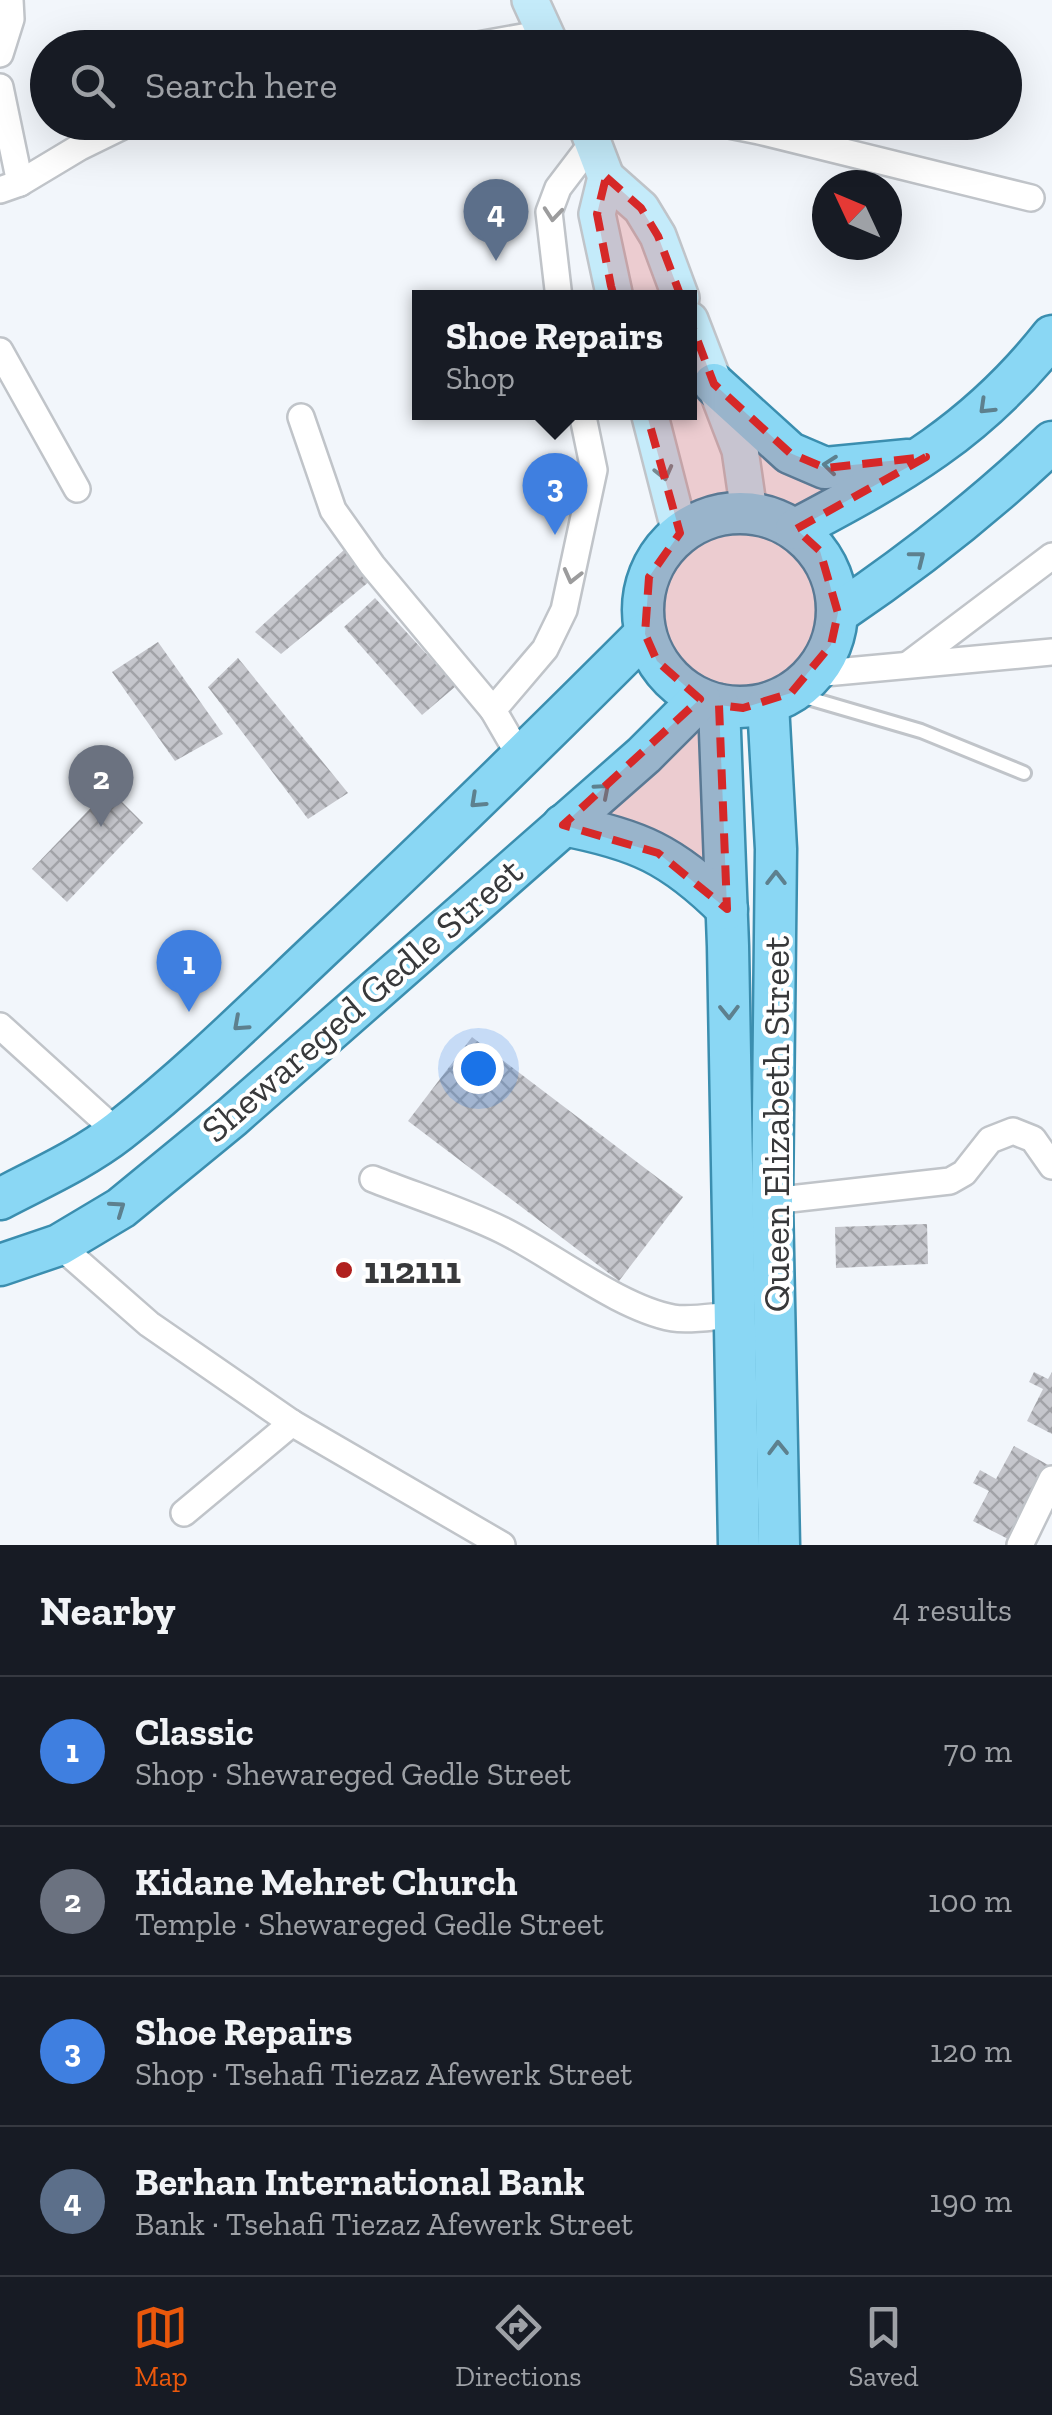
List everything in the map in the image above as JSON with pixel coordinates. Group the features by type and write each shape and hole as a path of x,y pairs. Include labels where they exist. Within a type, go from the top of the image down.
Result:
{"main road":[{"path":"530,0 544,30"},
{"path":"592,140 606,177 641,208 658,236 678,290"},
{"path":"606,177 596,214 613,290"},
{"path":"796,529 926,456 976,418 1032,362 1052,336"},
{"path":"697,339 740,450 748,512"},
{"path":"714,384 790,453 825,468 926,456"},
{"path":"651,420 680,534"},
{"path":"838,613 986,504 1052,442"},
{"path":"724,514 766,515 796,529 820,551 834,580 838,613 831,646 791,690 744,708 709,702 676,683 657,661 646,634 643,605 649,576 661,553 701,521 724,514"},
{"name":"Shewareged Gedle Street","path":"0,1199 118,1132 242,1022 522,760 646,634"},
{"name":"Queen Elizabeth Street","path":"779,1545 772,1201 776,849 791,690"},
{"name":"Shewareged Gedle Street","path":"0,1265 59,1245 120,1208 232,1117 563,825 709,702"},
{"name":"Queen Elizabeth Street","path":"709,702 727,909 739,1545"},
{"path":"563,825 614,834 658,853 704,886 727,909"}],"street":[{"path":"0,54 11,19 10,0"},
{"path":"0,87 10,187 94,140"},
{"path":"558,290 549,212 585,140"},
{"path":"799,140 1031,198"},
{"path":"0,351 77,489"},
{"path":"301,416 333,510 372,565 493,710 522,760"},
{"path":"493,710 544,649 564,610 594,470 584,420"},
{"path":"909,664 1052,556"},
{"path":"791,690 909,664 1052,652"},
{"path":"0,1026 118,1132"},
{"path":"772,1201 950,1181 964,1173 990,1140 1013,1131 1033,1139 1052,1166"},
{"path":"373,1179 498,1228 611,1294 673,1318 734,1315"},
{"path":"59,1245 148,1324 292,1423 502,1545"},
{"path":"184,1513 292,1423"},
{"path":"1020,1545 1052,1480"}],"lane":[{"path":"791,690 922,731 1024,773"}],"highlighted area":[{"path":"606,177 641,208 658,236 714,384 790,453 825,468 926,457 796,529 820,551 838,613 831,645 791,693 743,708 719,705 727,909 658,853 563,825 700,699 657,661 645,634 649,577 680,533 611,286 597,214"}],"building":[{"path":"345,549 370,581 281,654 255,632"},
{"path":"375,598 456,686 422,715 344,627"},
{"path":"158,642 223,734 175,761 112,672"},
{"path":"238,658 348,793 308,819 208,687"},
{"path":"109,789 143,823 67,902 32,869"},
{"path":"472,1037 683,1197 619,1281 408,1121"},
{"path":"927,1224 928,1264 836,1268 835,1227"},
{"path":"1034,1372 1048,1379 1052,1372 1052,1434 1027,1421 1043,1389 1029,1382"},
{"path":"1014,1446 1050,1466 1010,1540 973,1521 989,1491 973,1483 980,1470 996,1479"}],"place":[{"name":"Berhan International Bank","path":"496,261"},
{"name":"Shoe Repairs","path":"555,535"},
{"name":"Kidane Mehret Church","path":"101,827"},
{"name":"Classic","path":"189,1012"},
{"name":"112111","path":"344,1270"}]}
